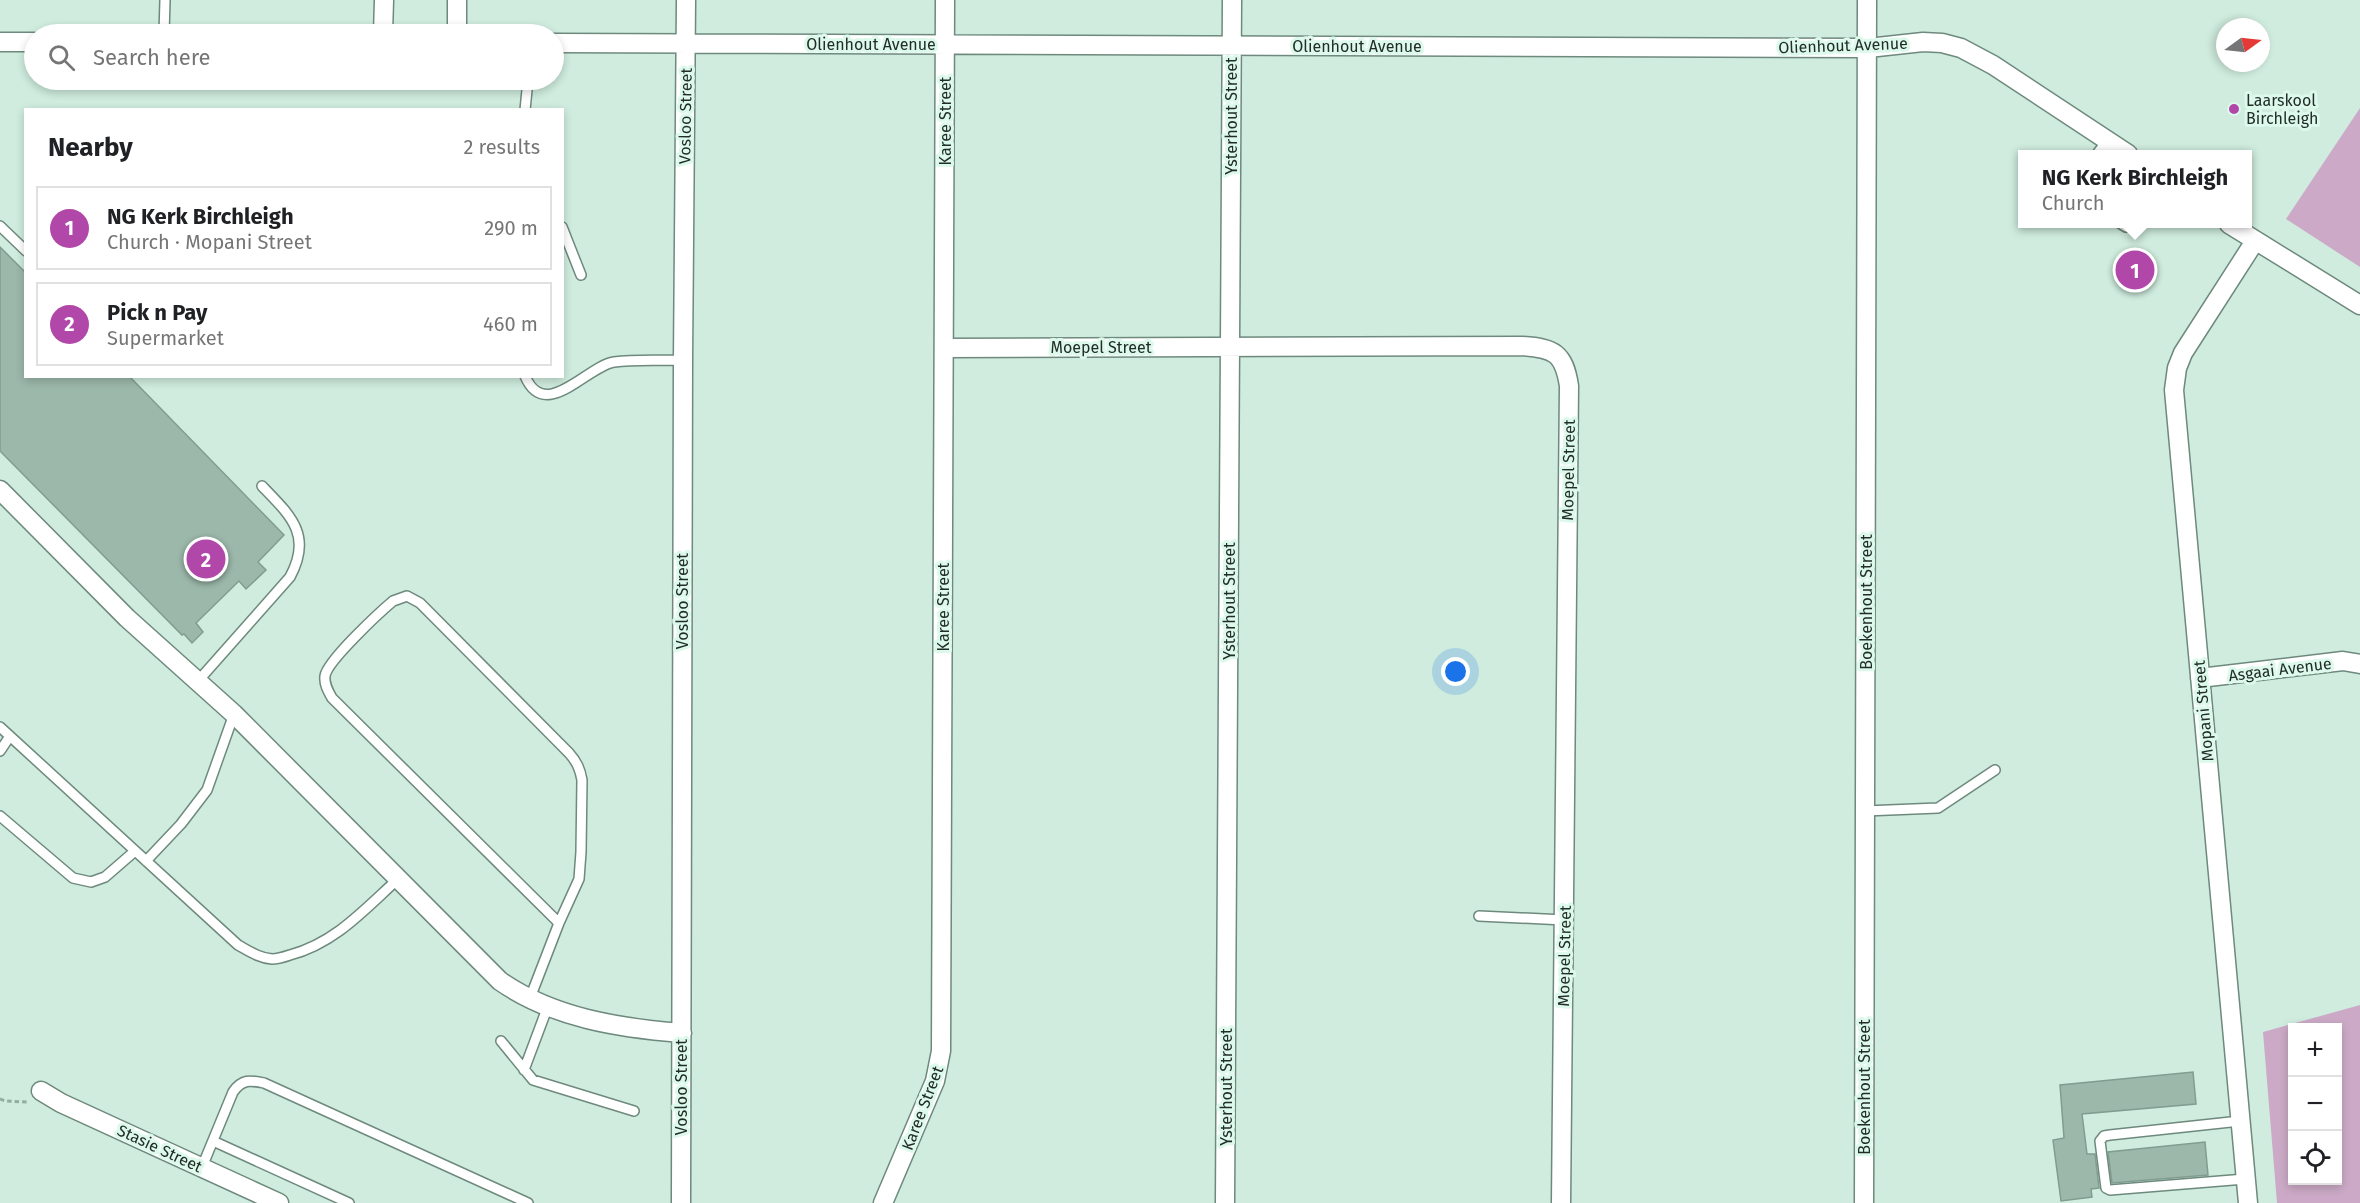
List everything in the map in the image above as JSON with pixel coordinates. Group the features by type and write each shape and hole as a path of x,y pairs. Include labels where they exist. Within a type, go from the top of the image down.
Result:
{"street":[{"path":"383,24 384,0"},
{"path":"457,0 457,24"},
{"name":"Vosloo Street","path":"681,1203 686,0"},
{"name":"Karee Street","path":"883,1203 935,1081 941,1051 945,0"},
{"name":"Ysterhout Street","path":"1225,1203 1232,0"},
{"name":"Boekenhout Street","path":"1864,1203 1868,0"},
{"path":"0,42 24,42"},
{"name":"Olienhout Avenue","path":"564,43 1868,48 1923,42 1942,43 1961,48 1993,65 2102,148"},
{"path":"2235,228 2360,306"},
{"name":"Mopani Street","path":"2248,1203 2175,390 2177,368 2184,353 2255,241"},
{"name":"Moepel Street","path":"944,348 1522,346 1541,347 1553,351 1562,360 1569,386 1561,1203"},
{"path":"0,490 126,618 234,714 492,974 508,987 548,1006 579,1017 635,1029 682,1033"},
{"name":"Asgaai Avenue","path":"2200,678 2343,662 2360,664"},
{"name":"Stasie Street","path":"41,1091 61,1103 279,1203"}],"lane":[{"path":"164,24 165,0"},
{"path":"525,108 527,90"},
{"path":"0,225 24,249"},
{"path":"564,232 581,275"},
{"path":"526,378 533,390 540,394 548,394 571,388 593,370 614,362 683,360"},
{"path":"198,681 290,577 299,557 298,531 291,517 262,486"},
{"path":"530,998 559,923 576,889 580,870 582,780 576,761 420,603 407,596 393,601 332,662 325,677 328,691 332,698 559,923"},
{"path":"146,861 181,824 207,790 234,714"},
{"path":"0,727 238,945 257,956 273,959 312,948 328,940 342,931 398,879"},
{"path":"0,751 10,736"},
{"path":"1865,811 1938,808 1995,770"},
{"path":"0,816 74,878 91,882 105,877 135,851"},
{"path":"1479,916 1564,920"},
{"path":"524,1070 548,1006"},
{"path":"501,1041 533,1080 634,1110"},
{"path":"202,1167 233,1092 239,1084 252,1080 264,1083 528,1203"},
{"path":"2240,1121 2110,1135 2104,1136 2100,1141 2106,1188 2110,1190 2246,1179"},
{"path":"213,1141 349,1203"}],"shaded area":[{"path":"2360,108 2360,267 2286,219"},
{"path":"2360,1005 2360,1203 2277,1203 2263,1032 2288,1025 2288,1185 2342,1185 2342,1023 2295,1023"}],"building":[{"path":"0,247 24,271 24,378 131,378 284,535 258,562 266,570 246,589 239,581 196,623 203,632 192,643 0,451"},
{"path":"2193,1072 2196,1104 2082,1114 2087,1154 2095,1154 2099,1188 2091,1189 2092,1197 2061,1201 2053,1140 2064,1138 2060,1085"},
{"path":"2205,1142 2208,1175 2112,1183 2108,1152"}],"place":[{"name":"Laarskool Birchleigh","path":"2234,109"},
{"name":"NG Kerk Birchleigh","path":"2135,270"},
{"name":"Pick n Pay","path":"206,559"}]}
